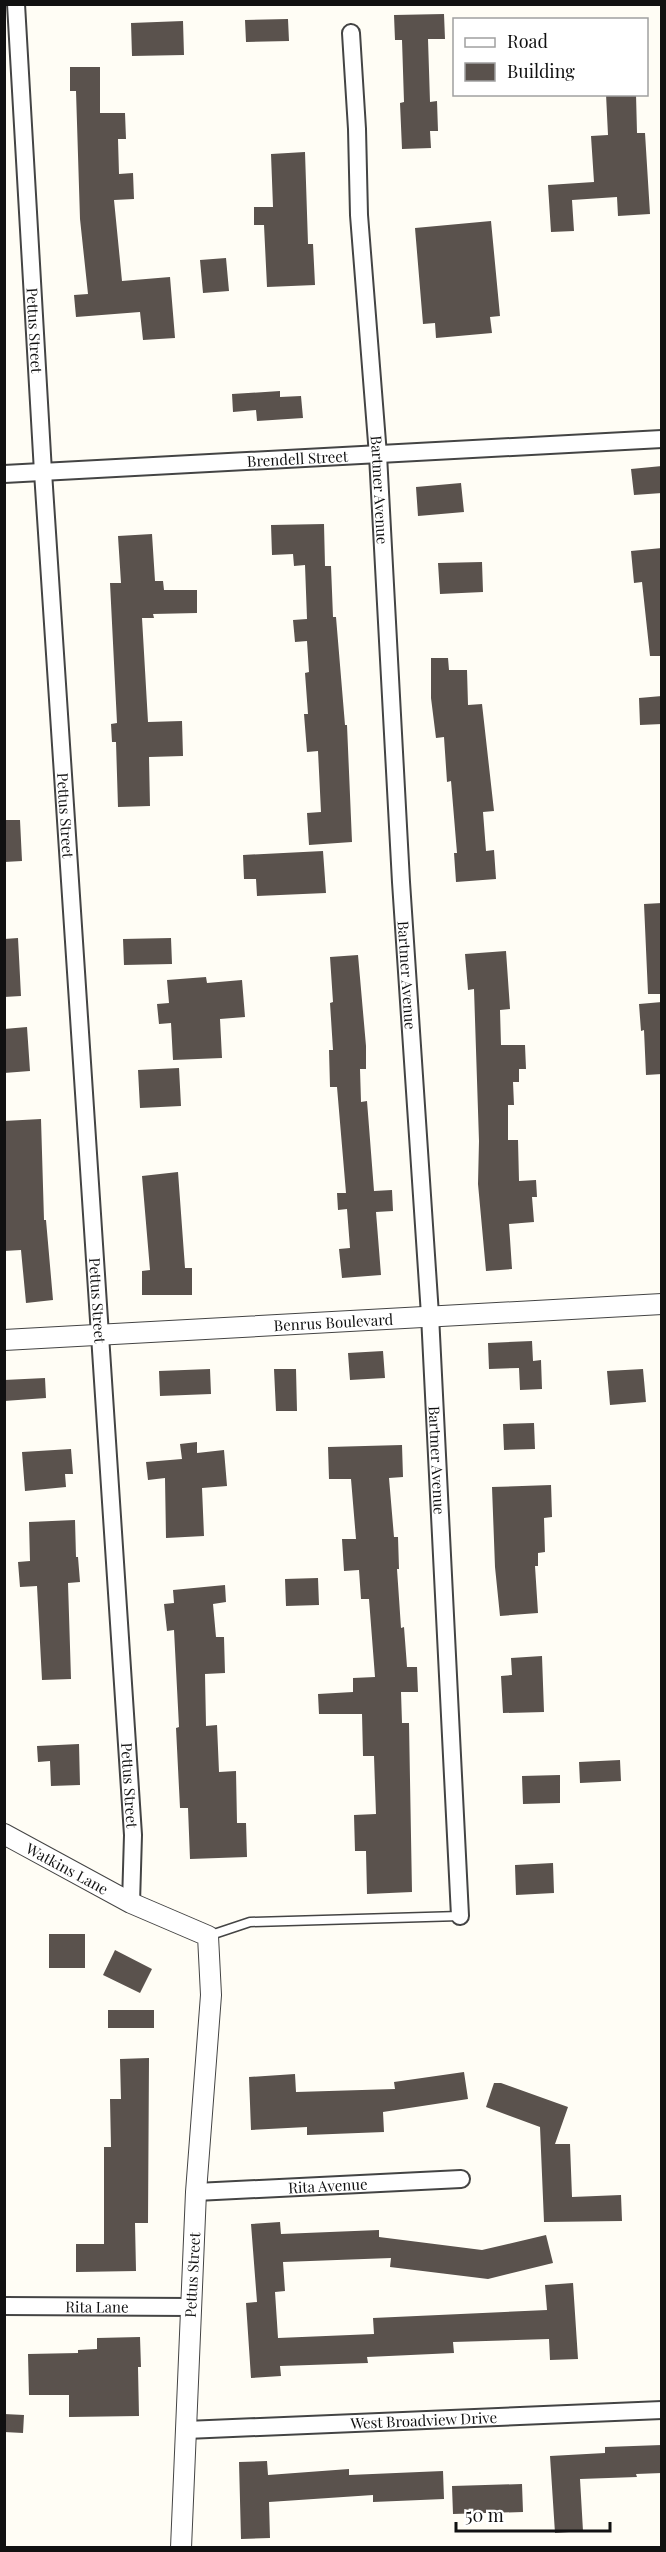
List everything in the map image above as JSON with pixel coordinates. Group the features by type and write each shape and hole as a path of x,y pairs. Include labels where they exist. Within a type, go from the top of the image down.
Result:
{"street":[{"name":"Pettus Street","path":"16,4 43,472 132,1835 130,1903"},
{"name":"Bartmer Avenue","path":"351,33 357,129 358,215 378,455 402,893 430,1315 460,1916"},
{"name":"Brendell Street","path":"4,474 662,439"},
{"name":"Benrus Boulevard","path":"4,1340 662,1304"},
{"name":"Watkins Lane","path":"4,1834 130,1903"},
{"path":"130,1903 208,1936"},
{"name":"Pettus Street","path":"181,2547 196,2192 211,1995 208,1936"},
{"name":"Rita Avenue","path":"196,2192 461,2179"},
{"name":"Rita Lane","path":"4,2306 190,2307"},
{"name":"West Broadview Drive","path":"186,2430 662,2410"}],"lane":[{"path":"208,1936 249,1922 460,1916"}],"building":[{"path":"444,14 445,39 428,39 430,102 437,101 438,131 430,131 431,148 402,149 400,103 404,102 402,40 395,40 394,15"},
{"path":"288,19 289,41 246,42 245,20"},
{"path":"183,21 184,55 132,56 131,23"},
{"path":"70,67 100,67 100,113 125,113 126,139 118,139 119,174 133,173 134,199 114,200 122,281 170,277 175,338 143,340 140,312 76,317 74,295 88,294 80,219 76,91 70,91"},
{"path":"606,96 636,96 637,133 645,133 650,214 618,216 617,197 572,200 574,231 551,232 548,185 594,182 591,136 608,135"},
{"path":"305,152 308,244 313,244 315,285 267,287 264,225 254,225 254,207 273,207 271,154"},
{"path":"491,221 500,316 490,317 492,333 436,338 435,323 423,324 415,228"},
{"path":"226,258 229,291 203,293 200,260"},
{"path":"280,391 280,397 301,396 303,418 257,421 256,410 233,412 232,394"},
{"path":"662,466 662,493 634,495 631,469"},
{"path":"461,483 464,512 418,516 416,487"},
{"path":"324,524 325,566 331,566 333,617 336,617 345,725 347,725 352,842 309,845 307,813 321,812 318,751 307,752 304,714 308,714 305,673 309,672 307,641 295,642 293,620 307,619 305,565 294,566 293,554 272,555 271,525"},
{"path":"152,534 155,581 163,581 164,590 197,590 197,613 153,614 154,618 142,618 148,722 182,721 183,756 149,757 150,806 118,807 116,742 112,742 111,724 117,723 110,583 121,583 118,536"},
{"path":"662,548 662,656 650,656 642,582 634,583 631,551"},
{"path":"482,562 483,592 440,594 438,563"},
{"path":"431,658 448,658 449,670 467,670 468,705 482,704 494,811 483,812 486,851 494,850 496,879 456,882 454,853 457,853 451,781 447,782 444,737 436,738 431,698"},
{"path":"662,696 662,724 640,725 639,698"},
{"path":"4,820 20,820 22,861 4,862"},
{"path":"323,851 326,893 257,896 256,879 244,879 243,855"},
{"path":"662,903 662,994 648,994 644,904"},
{"path":"18,938 21,996 4,997 4,939"},
{"path":"171,938 172,964 124,965 123,939"},
{"path":"506,951 510,1009 500,1010 501,1045 525,1045 526,1069 519,1069 519,1082 513,1082 514,1105 508,1105 508,1140 518,1140 519,1181 536,1180 537,1197 532,1197 534,1222 509,1224 512,1269 486,1271 478,1184 479,1141 474,989 468,990 465,954"},
{"path":"358,955 366,1046 366,1069 360,1069 361,1102 367,1101 374,1191 392,1190 393,1211 376,1212 381,1275 342,1278 339,1249 350,1248 347,1209 338,1210 337,1193 346,1193 337,1087 330,1087 329,1050 333,1050 330,1003 333,1002 330,957"},
{"path":"206,977 207,983 242,980 245,1017 220,1019 222,1058 173,1060 171,1023 159,1024 157,1004 169,1003 167,980"},
{"path":"662,1002 662,1074 646,1075 644,1030 641,1031 639,1004"},
{"path":"27,1027 30,1071 4,1073 4,1029"},
{"path":"179,1068 181,1106 140,1108 138,1070"},
{"path":"41,1119 44,1220 46,1220 53,1300 26,1303 21,1250 4,1251 4,1121"},
{"path":"178,1172 185,1268 192,1268 192,1295 142,1295 142,1271 150,1270 142,1176"},
{"path":"532,1341 533,1361 541,1360 542,1389 520,1390 519,1368 489,1369 488,1343"},
{"path":"383,1351 385,1378 350,1380 348,1353"},
{"path":"210,1369 211,1394 160,1396 159,1371"},
{"path":"274,1369 296,1369 297,1411 276,1411"},
{"path":"643,1369 646,1402 610,1405 607,1371"},
{"path":"45,1378 46,1398 4,1401 4,1380"},
{"path":"534,1423 535,1449 504,1450 503,1424"},
{"path":"197,1442 197,1453 224,1450 227,1486 202,1488 204,1536 166,1538 165,1478 148,1480 146,1462 182,1459 180,1444"},
{"path":"402,1445 403,1477 389,1478 394,1537 398,1537 399,1569 397,1569 401,1628 404,1627 407,1667 417,1667 418,1692 401,1692 402,1723 409,1723 412,1892 367,1894 366,1851 355,1851 354,1815 376,1814 374,1756 363,1756 362,1714 319,1714 318,1694 353,1692 353,1678 375,1677 369,1599 361,1599 359,1570 344,1571 342,1539 356,1539 351,1479 329,1479 328,1447"},
{"path":"71,1449 73,1474 65,1474 66,1487 25,1491 22,1452"},
{"path":"551,1485 552,1517 544,1518 545,1552 538,1553 538,1566 535,1566 538,1613 500,1616 495,1567 492,1487"},
{"path":"75,1520 76,1557 78,1557 80,1582 68,1583 71,1679 42,1680 37,1586 20,1587 18,1562 30,1561 29,1522"},
{"path":"318,1578 319,1605 286,1606 285,1579"},
{"path":"225,1585 226,1602 213,1604 216,1637 224,1637 225,1673 205,1674 206,1726 217,1725 219,1772 236,1771 237,1823 246,1823 247,1857 190,1859 188,1808 180,1808 174,1630 167,1631 164,1604 174,1603 173,1590"},
{"path":"542,1656 544,1712 503,1713 501,1676 512,1675 511,1658"},
{"path":"79,1744 80,1785 51,1786 50,1761 38,1762 37,1746"},
{"path":"620,1760 621,1781 580,1783 579,1762"},
{"path":"560,1775 560,1803 523,1804 522,1776"},
{"path":"553,1863 554,1893 516,1895 515,1865"},
{"path":"49,1934 85,1934 85,1968 49,1968"},
{"path":"115,1950 152,1969 140,1993 103,1975"},
{"path":"108,2010 154,2010 154,2028 108,2028"},
{"path":"149,2058 148,2223 135,2223 136,2271 76,2272 76,2244 104,2244 104,2147 111,2147 110,2099 121,2099 120,2059"},
{"path":"464,2072 468,2099 383,2112 384,2132 307,2135 307,2127 251,2130 249,2077 295,2074 296,2092 395,2089 394,2082"},
{"path":"494,2083 501,2083 568,2107 555,2144 570,2144 572,2197 621,2195 622,2221 544,2222 540,2127 486,2107"},
{"path":"280,2222 281,2234 379,2230 379,2237 482,2250 546,2235 553,2263 488,2279 390,2267 391,2258 283,2262 285,2291 275,2292 278,2338 374,2334 373,2318 547,2310 545,2285 573,2283 578,2359 550,2360 549,2339 453,2342 454,2353 367,2357 368,2363 280,2366 281,2376 251,2378 246,2303 257,2302 251,2224"},
{"path":"140,2337 139,2416 69,2417 69,2395 29,2395 28,2354 78,2353 78,2350 97,2349 97,2338"},
{"path":"4,2414 24,2415 23,2433 4,2432"},
{"path":"662,2445 662,2473 636,2474 637,2477 580,2479 583,2531 555,2533 550,2456 605,2453 605,2447"},
{"path":"267,2461 268,2475 349,2469 349,2475 443,2471 444,2499 373,2502 373,2495 269,2502 270,2538 241,2539 239,2462"},
{"path":"522,2484 523,2512 453,2514 452,2486"}]}
